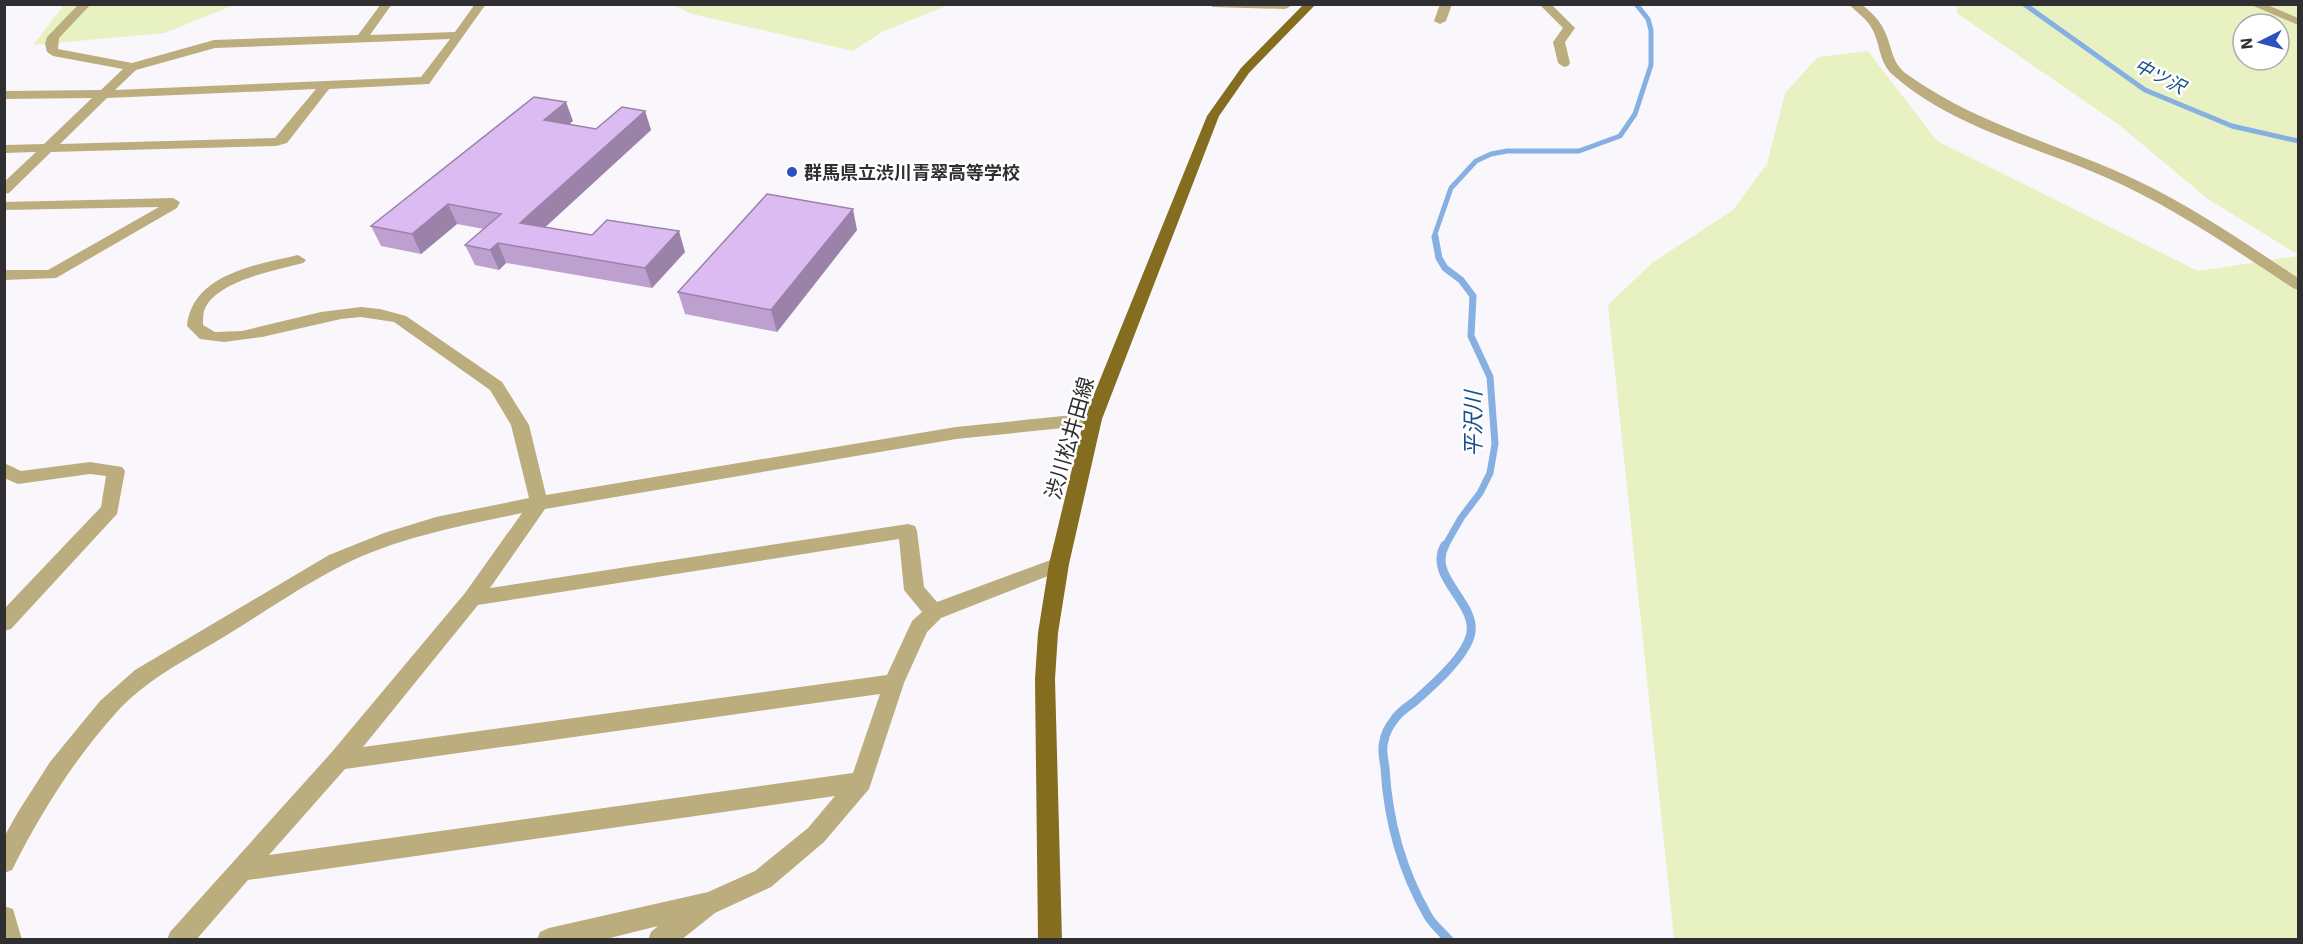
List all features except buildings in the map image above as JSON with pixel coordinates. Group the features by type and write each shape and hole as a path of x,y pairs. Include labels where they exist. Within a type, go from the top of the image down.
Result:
{"main road":[{"name":"渋川松井田線","path":"1050,939 1046,679 1048,633 1059,564 1093,419 1213,116 1224,96 1288,10 1311,4"}],"street":[{"path":"86,4 52,37 53,52 132,67 214,44 459,35"},
{"path":"362,38 387,4"},
{"path":"4,94 106,94 324,87 425,81 481,4"},
{"path":"1213,4 1288,10"},
{"path":"1440,21 1446,4"},
{"path":"1544,4 1569,28 1559,42 1564,63"},
{"path":"1854,4 1877,26 1883,53 1897,73 1923,93 1982,124 2139,187 2188,214 2298,285"},
{"path":"2254,4 2298,21"},
{"path":"4,190 132,67"},
{"path":"4,149 276,142 282,140 324,87"},
{"path":"4,206 173,202 172,206 51,274 4,275"},
{"path":"179,939 339,760 472,598 539,503 520,425 496,386 400,319 385,314 345,314 255,334 226,338 205,335 195,326 194,315 202,299 223,285 245,274 298,260"},
{"path":"4,862 26,819 64,760 108,707 142,676 336,560 391,538 436,524 539,503 956,433 1093,419"},
{"path":"4,469 18,478 90,468 116,471 110,509 4,622"},
{"path":"472,598 908,531 914,590 934,612"},
{"path":"660,939 711,903 763,879 816,836 861,782 894,683 919,627 934,612 1059,564"},
{"path":"339,760 894,683"},
{"path":"241,870 861,782"},
{"path":"549,939 711,903"},
{"path":"4,917 10,939"}],"green space":[{"path":"64,5 234,5 165,33 33,45"},
{"path":"674,5 948,5 882,32 853,51 692,14"},
{"path":"1957,5 2298,5 2298,255 2208,199 2119,125 1957,13"},
{"path":"1868,51 1937,141 2198,271 2298,256 2298,939 1674,939 1608,305 1652,263 1733,210 1767,164 1785,93 1818,57"}],"waterway":[{"name":"平沢川","path":"1436,238 1435,234 1451,188 1476,161 1491,154 1507,151 1579,151 1620,136 1635,114 1651,65 1651,30 1648,19 1636,4"},
{"name":"中ツ沢","path":"2024,4 2145,90 2232,126 2298,141"},
{"name":"平沢川","path":"1435,237 1439,258 1445,268 1461,280 1473,296 1471,336 1490,377 1495,444 1490,473 1480,493 1461,518 1445,546"},
{"name":"平沢川","path":"1445,545 1441,556 1442,567 1446,578 1466,610 1471,632 1463,651 1448,670 1396,717 1385,735 1383,751 1389,807 1404,863 1428,916 1449,940"}],"place":[{"name":"群馬県立渋川青翠高等学校","path":"792,172"}]}
